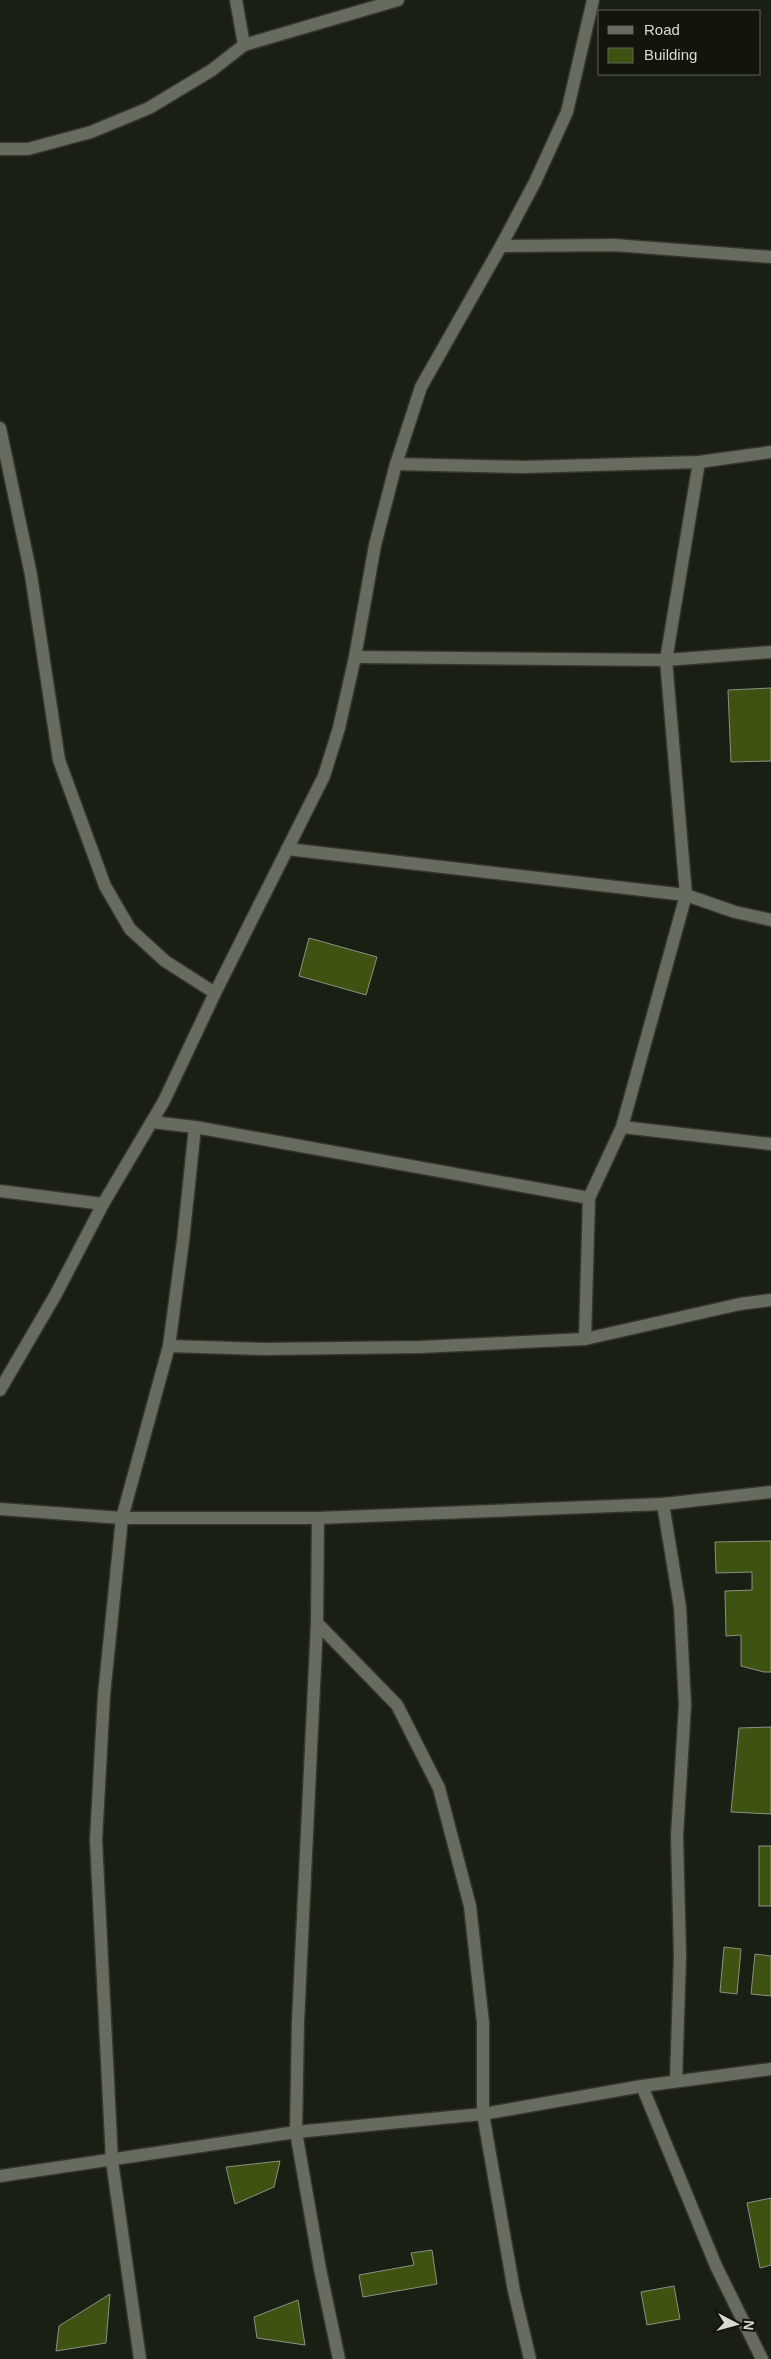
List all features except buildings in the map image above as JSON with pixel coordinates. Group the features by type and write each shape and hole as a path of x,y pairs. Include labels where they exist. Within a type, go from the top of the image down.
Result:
{"street":[{"path":"236,0 244,45"},
{"path":"0,149 28,149 91,132 149,108 212,70 244,45 398,0"},
{"path":"0,1390 56,1294 103,1204 164,1101 215,993 324,776 339,728 355,657 374,545 396,464 421,387 535,182 567,112 593,0"},
{"path":"501,246 614,245 771,257"},
{"path":"0,428 31,575 59,760 105,886 130,929 166,961 215,993"},
{"path":"396,464 524,468 699,462 771,452"},
{"path":"584,1339 588,1198 622,1127 686,895 666,660 699,462"},
{"path":"355,657 666,660 771,652"},
{"path":"288,849 686,895 735,912 771,920"},
{"path":"152,1122 195,1127 588,1198"},
{"path":"140,2359 112,2161 96,1840 104,1695 122,1518 169,1346 183,1241 195,1127"},
{"path":"622,1127 771,1144"},
{"path":"0,1190 103,1204"},
{"path":"169,1346 265,1349 420,1347 584,1339 740,1304 771,1300"},
{"path":"0,1509 122,1518 318,1518 663,1504 771,1492"},
{"path":"663,1504 680,1607 685,1705 677,1836 680,1956 676,2081"},
{"path":"318,1518 317,1623 298,2022 296,2132 320,2269 339,2359"},
{"path":"317,1623 397,1705 439,1788 470,1906 479,1972 483,2023 483,2114 514,2291 530,2359"},
{"path":"0,2176 112,2161 296,2132 483,2114 642,2086 771,2069"},
{"path":"642,2086 716,2266 762,2359"}]}
